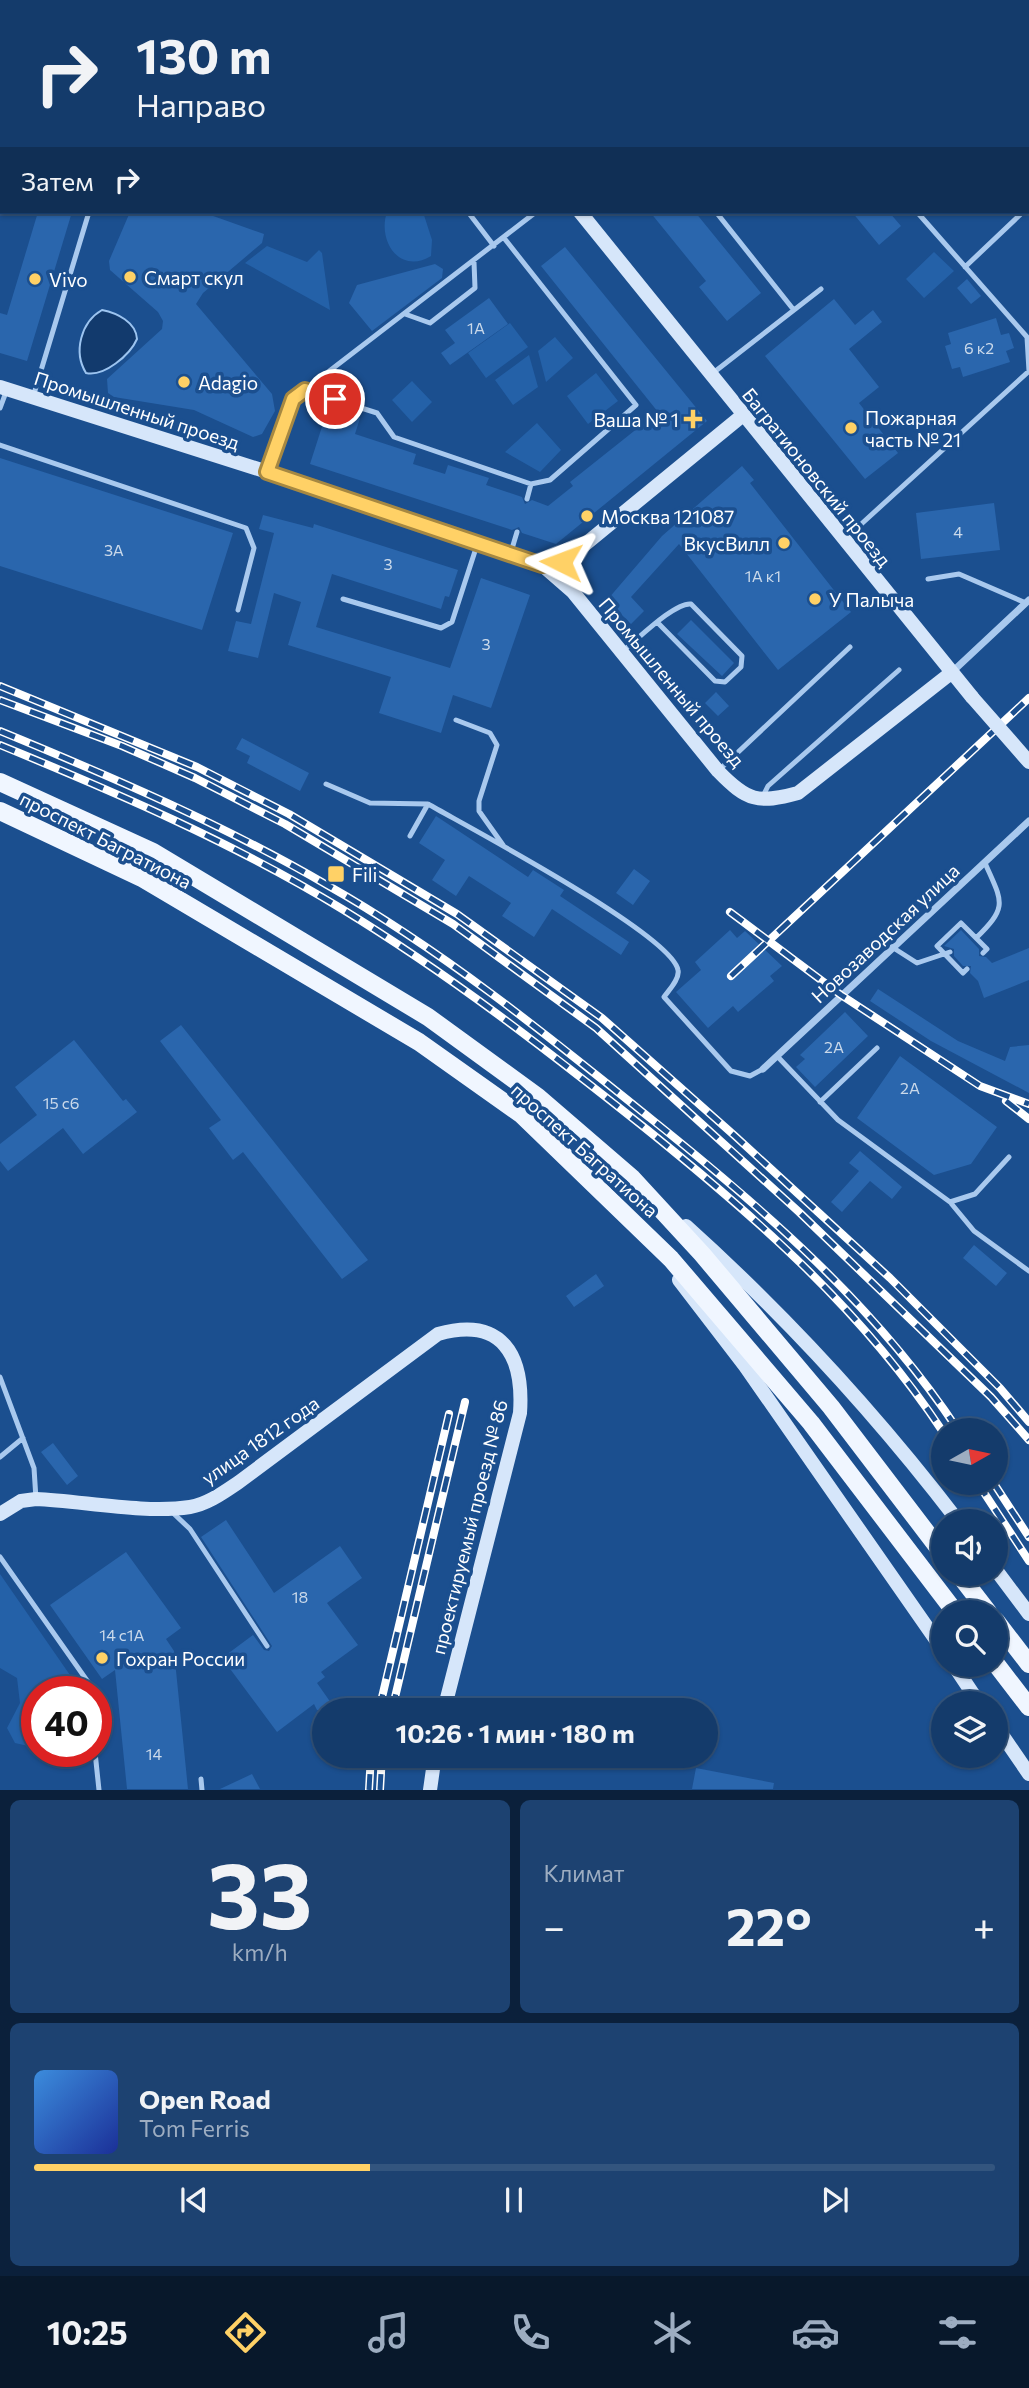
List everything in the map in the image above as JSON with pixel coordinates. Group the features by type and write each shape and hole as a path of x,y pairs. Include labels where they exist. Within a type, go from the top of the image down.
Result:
{"main road":[{"name":"проспект Багратиона","path":"0,782 153,852 428,1017 537,1097 632,1178 702,1254 831,1407 931,1538"},
{"name":"проспект Багратиона","path":"0,811 142,878 418,1042 522,1115 671,1259 811,1423 946,1600"},
{"path":"968,1586 979,1600"},
{"path":"1008,1637 1029,1664"},
{"path":"1006,1677 1029,1707"}],"street":[{"name":"Багратионовский проезд","path":"582,214 951,673 1029,762"},
{"name":"Промышленный проезд","path":"3,388 267,472 542,565 573,592 718,771 739,792 760,800"},
{"path":"542,565 561,562 572,555 743,415"},
{"name":"Промышленный проезд","path":"572,555 568,577 573,592"},
{"path":"760,800 771,801 798,793 951,673 1027,601"},
{"name":"Новозаводская улица","path":"763,1069 1029,821"},
{"path":"632,1178 742,1276 824,1360 948,1509"},
{"path":"631,1218 745,1366 931,1633"},
{"name":"проектируемый проезд № 86","path":"438,1334 463,1327 486,1332 505,1344 516,1359 522,1385 520,1413 447,1698"},
{"name":"улица 1812 года","path":"0,1514 21,1501 36,1499 169,1509 192,1507 218,1496 438,1334"},
{"path":"1008,1586 1029,1614"},
{"path":"1008,1743 1029,1774"},
{"path":"430,1790 433,1768"}],"lane":[{"path":"33,397 88,214"},
{"path":"470,214 494,246"},
{"path":"267,472 293,399 534,214"},
{"path":"718,214 793,309"},
{"path":"844,540 1029,371 1027,337 919,214"},
{"path":"965,267 1021,214"},
{"path":"305,390 377,413 394,437 531,484 550,480 636,405 504,238"},
{"path":"405,314 430,323 475,288 474,262"},
{"path":"711,375 821,289"},
{"path":"0,408 3,388"},
{"path":"0,445 246,528 254,548 238,610"},
{"path":"527,499 531,484"},
{"path":"510,554 517,532"},
{"path":"343,599 441,628 447,626 452,622 477,545"},
{"path":"928,579 959,574 1027,601"},
{"path":"621,652 657,623 685,604 697,608 742,656 741,667 726,682 715,681 657,623"},
{"path":"718,771 850,648"},
{"path":"760,800 768,786 899,670"},
{"path":"456,720 490,733 497,745 479,801 479,811 504,847"},
{"path":"326,784 370,803 428,804 585,892 653,942 674,961 679,971 677,979 664,997 731,1071 750,1076 763,1069"},
{"path":"410,836 428,804"},
{"path":"977,941 997,918 1000,907 985,863"},
{"path":"967,969 963,973 957,963 937,946 961,923 968,934 987,949 983,953"},
{"path":"892,947 917,963 948,954"},
{"path":"820,1102 877,1048"},
{"path":"777,1056 838,1120 950,1202 974,1231 1029,1271"},
{"path":"950,1202 975,1194 1009,1157"},
{"path":"0,1377 34,1468 36,1499"},
{"path":"0,1457 23,1438"},
{"path":"169,1509 190,1529 267,1646"},
{"path":"0,1557 84,1676"},
{"path":"97,1767 99,1790"},
{"path":"201,1779 202,1790"}],"shaded area":[{"path":"387,214 424,214 432,240 431,256 420,261 401,258 388,244"},
{"path":"267,246 307,262 319,250 322,253 330,310 245,263"},
{"path":"934,252 954,271 924,298 906,279"},
{"path":"102,310 125,319 136,333 137,339 129,352 116,363 101,372 86,373 80,356 81,338 89,322"},
{"path":"510,323 528,347 486,378 468,353"},
{"path":"555,337 573,358 546,382 538,351"},
{"path":"529,355 538,387 513,405 495,380"},
{"path":"596,373 618,401 588,424 567,396"},
{"path":"412,381 432,402 412,422 392,400"},
{"path":"537,423 561,450 540,472 505,452"},
{"path":"0,1574 71,1676 21,1676 21,1744 15,1743 7,1728 20,1703 17,1678 0,1668"}],"building":[{"name":"Vivo","path":"37,214 71,214 27,361 0,353 0,313 7,315"},
{"path":"129,214 208,214 264,234 262,243 203,293 196,304 272,394 275,411 262,434 253,437 194,410 114,397 108,393 107,379 162,329 163,321 158,312 110,270 109,261"},
{"path":"652,214 697,214 761,293 727,321 699,287 706,281"},
{"path":"854,214 891,214 901,226 879,245"},
{"path":"565,247 707,421 556,544 522,533 519,527 512,530 310,464 328,408 360,418 355,434 416,454 413,464 445,474 448,465 489,478 486,485 522,497 525,504 532,500 548,506 573,486 570,482 658,412 541,266"},
{"path":"435,264 443,269 442,278 372,331 349,303 357,285"},
{"path":"967,279 981,296 971,304 957,288"},
{"path":"489,298 508,324 450,365 441,353 455,343 445,330"},
{"path":"834,299 855,325 873,310 882,322 849,349 879,387 859,403 898,453 865,479 765,356"},
{"path":"996,318 1001,335 1009,333 1014,348 1006,351 1010,362 963,377 960,367 952,369 945,346 951,344 948,333"},
{"path":"0,458 233,533 202,630 0,566"},
{"path":"742,466 754,480 750,483 851,612 778,670 679,544 631,597 644,611 631,624 618,611 614,616 602,606 662,536"},
{"path":"994,503 1000,550 921,559 916,513"},
{"path":"263,515 313,528 314,524 458,570 449,597 445,596 441,609 332,574 316,627 450,668 481,578 530,595 491,708 453,695 441,733 379,713 391,677 288,645 301,602 274,593 258,658 228,651 236,621 251,624 274,533 259,529"},
{"path":"691,620 734,663 722,676 677,634"},
{"path":"716,692 729,706 718,716 705,703"},
{"path":"242,738 309,773 300,791 247,763 250,756 236,749"},
{"path":"436,816 528,877 533,870 564,890 560,896 629,942 621,955 552,909 534,937 502,916 511,903 469,876 456,896 432,880 445,860 419,843"},
{"path":"634,869 650,881 633,905 616,893"},
{"path":"730,930 737,938 745,931 782,966 770,976 774,981 738,1012 733,1006 708,1028 676,992 701,970 695,962"},
{"path":"961,930 979,949 979,956 986,957 992,963 1029,948 1029,980 984,998 978,981 970,973 971,966 963,966 954,956 954,949 944,946"},
{"path":"878,989 958,1041 1005,1061 1010,1047 1029,1045 1029,1093 931,1041 870,1001"},
{"path":"845,1012 868,1036 815,1087 796,1067 805,1059 800,1055"},
{"path":"181,1025 368,1260 342,1279 243,1152 233,1160 209,1128 221,1120 160,1041"},
{"path":"74,1040 123,1101 126,1099 137,1112 83,1154 63,1128 8,1171 0,1161 0,1144 37,1115 15,1087"},
{"path":"900,1056 997,1127 971,1164 934,1175 857,1118"},
{"path":"860,1151 902,1187 892,1199 870,1181 842,1212 831,1202 859,1171 849,1163"},
{"path":"974,1245 1007,1273 996,1286 963,1258"},
{"path":"596,1274 604,1286 574,1307 566,1296"},
{"path":"53,1443 78,1476 67,1485 41,1452"},
{"path":"226,1520 274,1593 340,1546 362,1578 327,1603 358,1645 321,1672 325,1677 317,1683 328,1698 312,1698 312,1706 277,1732 222,1658 253,1635 264,1650 269,1651 272,1646 201,1537"},
{"path":"126,1552 181,1628 166,1639 174,1651 188,1789 127,1789 115,1670 106,1676 100,1676 50,1605"},
{"path":"696,1768 774,1783 773,1789 692,1789"},
{"path":"252,1774 260,1789 220,1789"}],"railway":[{"path":"0,686 197,767 289,814 457,914 602,1018 735,1136 890,1278 1000,1388 1029,1422"},
{"path":"731,976 1029,698"},
{"path":"0,700 122,746 195,778 285,824 453,924 596,1028 799,1212 991,1397 1029,1440"},
{"path":"0,731 166,802 247,842 370,910 453,965 693,1153 776,1224 855,1301 926,1385 949,1418"},
{"path":"0,745 131,801 259,862 382,934 497,1014 572,1070 728,1196 806,1268 878,1346 933,1418"},
{"path":"730,912 841,995 980,1086 1029,1104"},
{"path":"1006,1101 1029,1119"},
{"path":"395,1698 465,1402"},
{"path":"382,1698 449,1414"},
{"path":"986,1495 1029,1561"},
{"path":"1002,1495 1029,1537"},
{"path":"369,1790 370,1768"},
{"path":"380,1790 381,1768"}],"place":[{"name":"Смарт скул","path":"130,277"},
{"name":"Vivo","path":"35,279"},
{"name":"Adagio","path":"184,382"},
{"name":"Ваша № 1","path":"693,419"},
{"name":"Пожарная часть № 21","path":"851,428"},
{"name":"Москва 121087","path":"587,516"},
{"name":"ВкусВилл","path":"784,543"},
{"name":"У Палыча","path":"815,599"},
{"name":"Fili","path":"336,874"},
{"name":"Гохран России","path":"102,1658"}],"route":[{"path":"335,399 305,390 293,399 267,472 542,565 561,562"}]}
